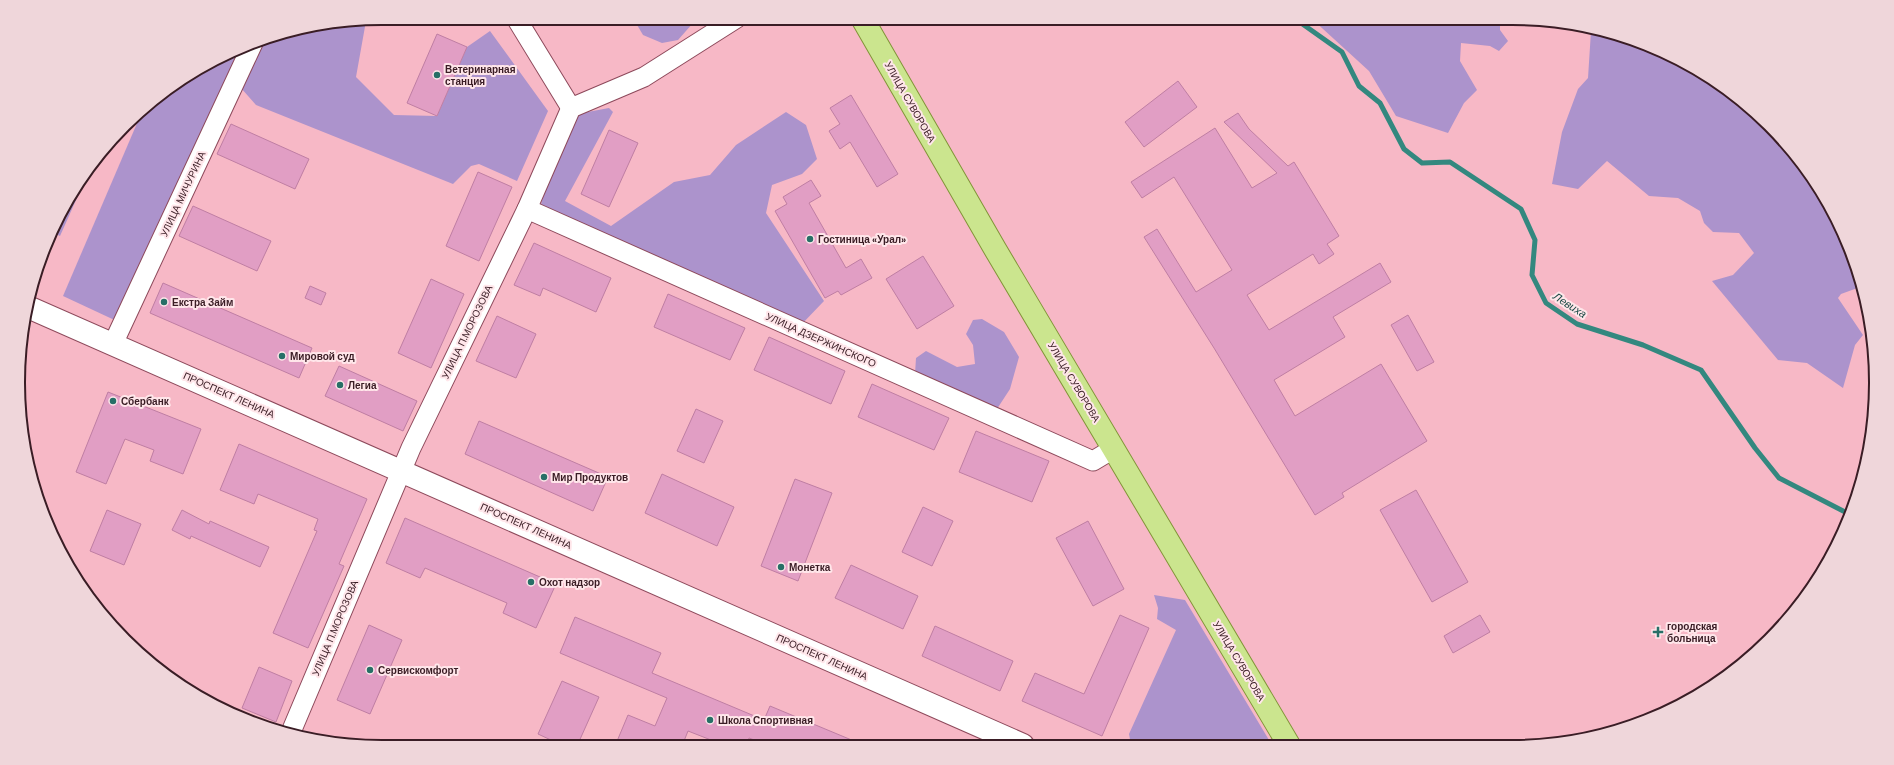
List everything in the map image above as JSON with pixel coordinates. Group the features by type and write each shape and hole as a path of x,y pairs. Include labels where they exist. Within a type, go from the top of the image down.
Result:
{"main road":[{"name":"УЛИЦА СУВОРОВА","path":"866,25 1113,449 1286,740"},
{"name":"ПРОСПЕКТ ЛЕНИНА","path":"33,308 1012,740"}],"street":[{"path":"520,25 571,108 644,77 726,25"},
{"name":"УЛИЦА МИЧУРИНА","path":"113,344 249,51"},
{"name":"УЛИЦА П.МОРОЗОВА","path":"292,729 401,471 527,209 571,108"},
{"name":"УЛИЦА ДЗЕРЖИНСКОГО","path":"527,209 1093,462 1113,449"}],"shaded area":[{"path":"637,25 691,25 678,40 662,43 643,35"},
{"path":"1319,25 1500,25 1500,30 1508,41 1499,51 1490,46 1461,43 1460,61 1477,90 1464,103 1448,133 1396,116 1369,71"},
{"path":"365,26 356,77 394,115 437,116 467,47 490,31 548,111 517,181 479,164 471,166 453,184 256,105 241,88 255,49 290,37 313,32 336,28"},
{"path":"1591,34 1648,52 1690,73 1729,99 1764,130 1795,165 1809,184 1832,224 1842,246 1856,288 1841,294 1838,298 1863,335 1855,345 1843,388 1807,363 1778,360 1712,281 1733,275 1754,253 1739,233 1713,232 1704,223 1700,211 1678,198 1649,196 1607,161 1578,189 1552,184 1562,132 1578,89 1588,78"},
{"path":"246,52 123,324 63,296 137,123 184,85 224,62"},
{"path":"609,108 613,112 565,201 611,226 674,182 710,175 736,145 786,112 806,125 817,159 802,174 772,185 766,213 824,301 800,326 540,208 546,186 577,114"},
{"path":"78,196 60,236 57,235"},
{"path":"982,319 1004,332 1019,357 1010,389 995,412 915,374 916,358 926,351 957,367 975,364 973,345 966,334 973,320"},
{"path":"1154,595 1185,600 1269,740 1130,740 1129,734 1176,630 1157,619 1158,608"}],"building":[{"name":"Ветеринарная станция","path":"437,34 467,47 437,116 407,103"},
{"path":"1178,81 1197,107 1144,147 1125,122"},
{"path":"851,95 898,174 877,187 850,142 840,149 829,131 840,124 830,108"},
{"path":"1238,113 1249,129 1288,166 1294,162 1339,236 1327,244 1334,254 1319,264 1313,254 1247,295 1269,330 1380,263 1391,282 1333,317 1345,337 1274,380 1295,416 1381,364 1427,441 1342,493 1344,497 1315,515 1214,348 1144,237 1157,229 1196,292 1232,270 1174,177 1142,198 1131,182 1215,128 1252,188 1277,173 1224,122"},
{"path":"231,124 309,159 295,189 217,154"},
{"path":"609,130 638,143 609,207 581,194"},
{"path":"478,172 512,187 479,261 446,246"},
{"name":"Гостиница «Урал»","path":"811,180 821,196 809,203 846,268 861,259 872,278 841,295 838,291 825,298 775,211 787,204 783,197"},
{"path":"193,206 271,241 257,271 179,236"},
{"path":"534,243 611,278 596,312 543,288 540,296 514,285"},
{"path":"923,256 954,306 917,329 886,279"},
{"path":"431,279 464,294 431,368 398,353"},
{"path":"163,283 312,348 299,378 150,313"},
{"path":"310,286 326,293 321,305 305,298"},
{"path":"668,294 745,328 730,360 654,327"},
{"path":"1408,315 1434,362 1417,371 1391,325"},
{"path":"497,316 536,334 516,378 476,361"},
{"path":"769,337 845,371 831,404 754,370"},
{"path":"339,366 417,401 403,431 325,396"},
{"path":"872,384 949,418 934,450 858,417"},
{"path":"108,392 201,429 183,474 150,461 154,450 125,439 106,484 76,472"},
{"path":"696,409 723,421 704,463 677,451"},
{"path":"479,421 608,477 593,511 465,454"},
{"path":"976,431 1049,461 1032,502 959,472"},
{"path":"239,444 367,499 339,564 344,566 308,648 273,633 317,531 314,530 318,519 258,494 254,504 220,490"},
{"path":"662,474 734,507 717,546 645,513"},
{"path":"795,479 832,493 798,581 761,566"},
{"path":"1416,490 1468,582 1432,602 1380,510"},
{"path":"923,507 953,521 932,566 902,552"},
{"path":"107,510 141,524 124,565 90,551"},
{"path":"182,510 209,524 210,521 269,547 260,567 191,536 190,539 172,530"},
{"path":"405,518 556,584 536,628 503,613 507,603 425,568 420,578 386,563"},
{"path":"1088,521 1124,589 1093,606 1056,538"},
{"path":"851,565 918,596 903,629 835,598"},
{"path":"1120,615 1149,628 1102,736 1022,701 1035,673 1084,694"},
{"path":"1480,615 1490,632 1453,653 1444,636"},
{"path":"575,617 661,653 652,673 764,720 770,706 852,740 754,740 749,738 748,740 711,740 688,731 684,740 618,740 628,715 655,726 667,698 560,653"},
{"name":"Сервискомфорт","path":"369,625 402,640 370,714 337,700"},
{"path":"935,626 1013,661 1000,691 922,656"},
{"path":"259,667 292,681 276,722 242,708"},
{"path":"562,681 599,697 580,740 551,740 538,734"}],"waterway":[{"name":"Левиха","path":"1304,25 1342,52 1359,86 1380,103 1404,149 1422,163 1450,162 1521,209 1535,240 1532,275 1546,303 1577,324 1643,345 1701,370 1755,448 1779,478 1845,512"}],"place":[{"name":"Ветеринарная станция","path":"437,75"},
{"name":"Гостиница «Урал»","path":"810,239"},
{"name":"Екстра Займ","path":"164,302"},
{"name":"Мировой суд","path":"282,356"},
{"name":"Легиа","path":"340,385"},
{"name":"Сбербанк","path":"113,401"},
{"name":"Мир Продуктов","path":"544,477"},
{"name":"Монетка","path":"781,567"},
{"name":"Охот надзор","path":"531,582"},
{"name":"городская больница","path":"1658,632"},
{"name":"Сервискомфорт","path":"370,670"},
{"name":"Школа Спортивная","path":"710,720"}]}
